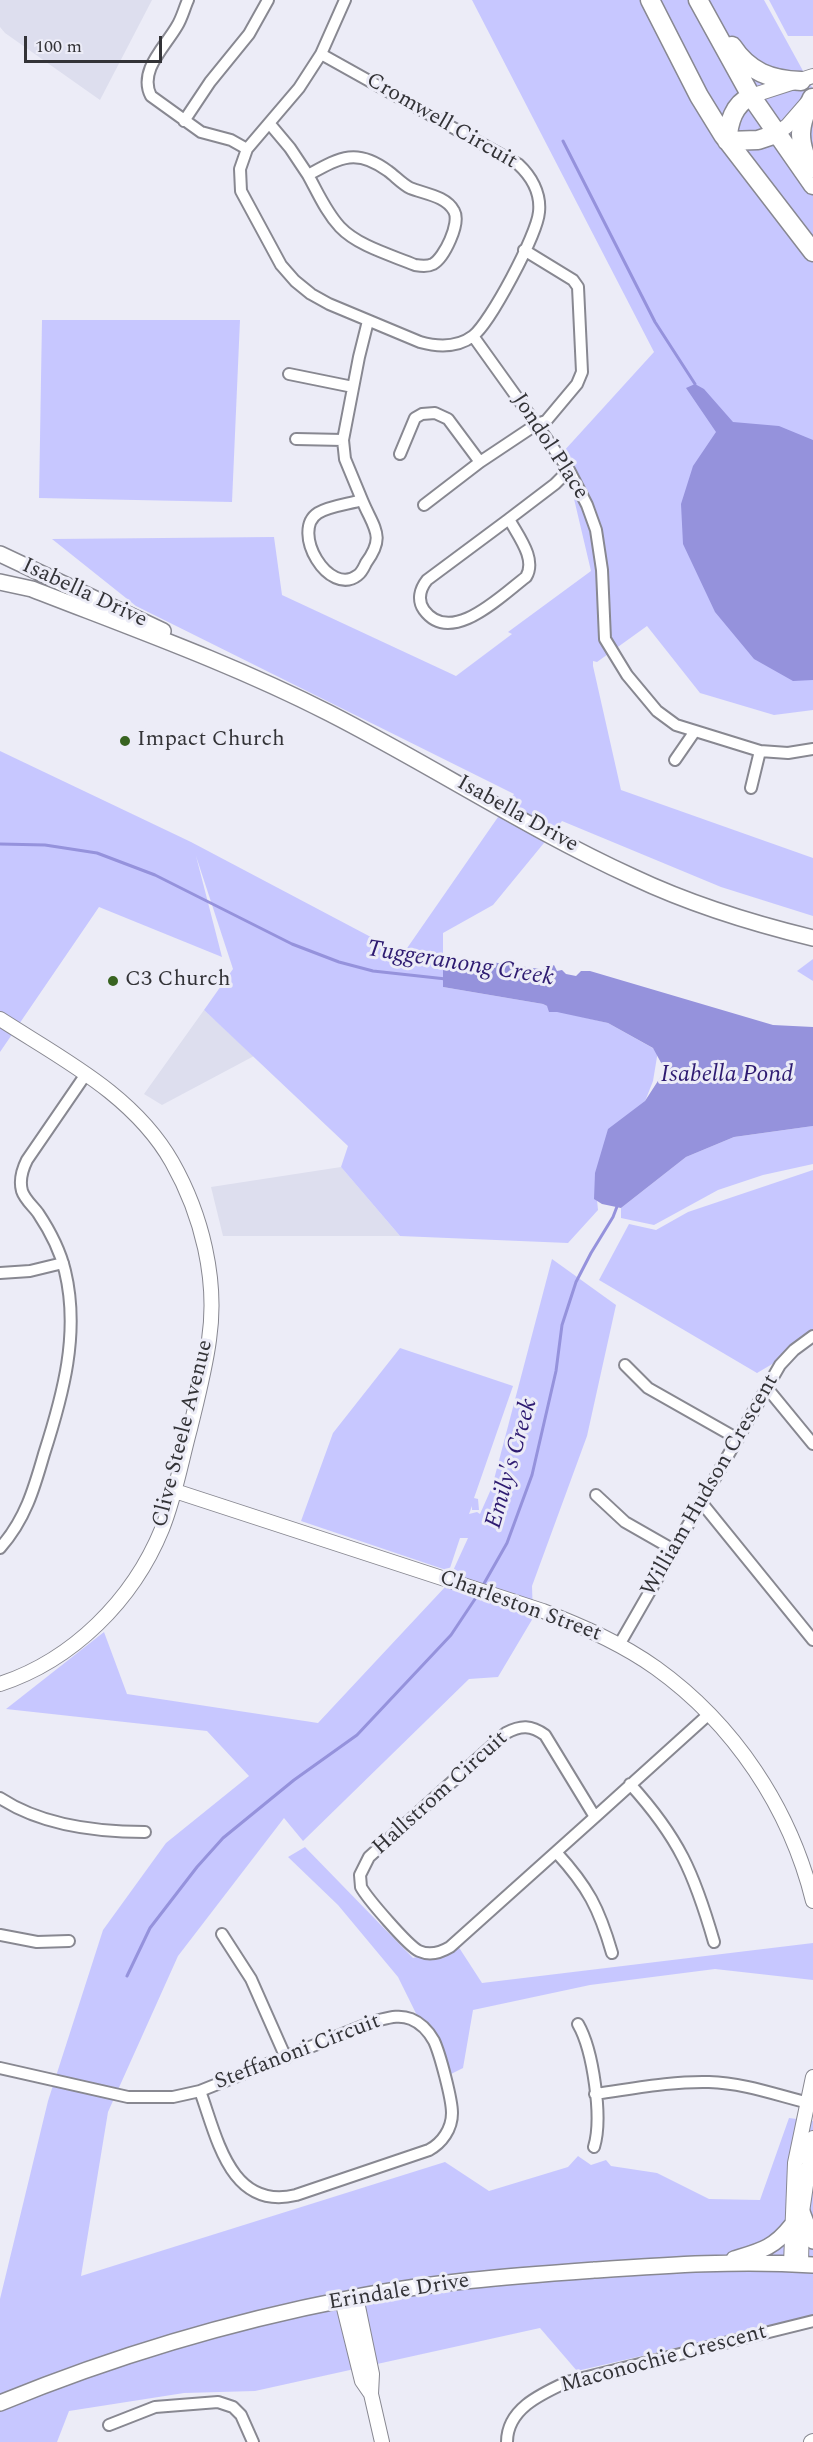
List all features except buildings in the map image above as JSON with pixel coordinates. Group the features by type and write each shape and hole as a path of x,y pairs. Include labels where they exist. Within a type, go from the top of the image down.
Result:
{"highway":[{"path":"698,0 751,96 813,185"},
{"path":"709,0 730,41 744,61 760,74 782,80 807,78"},
{"path":"652,6 699,96 727,141 813,252"},
{"path":"727,141 733,111 743,100 751,96"},
{"path":"813,98 805,112 800,136 803,153 813,173"},
{"path":"727,141 758,140 776,134"}],"main road":[{"name":"Isabella Drive","path":"0,554 174,636 232,668"},
{"name":"Isabella Drive","path":"0,582 32,589 232,668 337,717 603,862 662,890 723,913 813,938"},
{"path":"802,2212 813,2241"},
{"path":"720,2263 768,2248 778,2242 791,2226"},
{"name":"Erindale Drive","path":"0,2403 72,2375 192,2336 349,2298 525,2276 720,2263 801,2264"}],"street":[{"path":"188,0 178,25 158,54 146,77 146,88 151,96 201,132 231,140 247,149"},
{"path":"184,121 210,81 249,34 268,0"},
{"path":"345,0 321,54 299,88 247,149 240,169 241,191 281,265 311,294 368,321 434,346 454,345 473,336"},
{"name":"Cromwell Circuit","path":"321,54 524,169 536,188 540,211 536,226 487,322 473,336"},
{"path":"751,96 807,78"},
{"path":"776,134 787,126 813,98"},
{"path":"269,123 290,148 331,216 355,239 415,265 425,267 438,260 456,227 456,214 448,204 432,194 409,187 369,159 356,156 342,158 308,175"},
{"path":"424,505 480,462 553,416 580,379 579,293 573,280 524,250"},
{"path":"362,500 318,513 308,526 316,562 323,570 340,578 350,579 359,574 378,545 378,537 345,459 343,440 368,321"},
{"name":"Jondol Place","path":"473,336 569,470 587,505 598,543 605,639 627,675 657,711 676,725 694,731"},
{"path":"289,374 353,387"},
{"path":"400,454 415,418 422,414 435,413 448,419 480,462"},
{"path":"296,439 343,440"},
{"path":"509,519 531,561 531,570 526,577 466,621 449,624 437,621 422,606 420,598 422,587 427,580 555,484 569,470"},
{"path":"675,760 694,731 760,751 788,753 813,749"},
{"path":"751,788 760,751"},
{"name":"Clive Steele Avenue","path":"0,1018 86,1074 126,1104 154,1134 186,1189 202,1237 211,1288 209,1340 175,1491 157,1542 138,1576 115,1606 70,1647 37,1668 0,1684"},
{"path":"0,1548 14,1532 29,1504 59,1406 70,1338 70,1304 63,1263 49,1230 22,1190 21,1175 27,1160 86,1074"},
{"path":"0,1273 30,1271 63,1263"},
{"name":"William Hudson Crescent","path":"619,1645 767,1388 787,1358 813,1336"},
{"path":"625,1365 648,1388 738,1440"},
{"path":"767,1388 813,1444"},
{"name":"Charleston Street","path":"175,1491 495,1595 582,1626 619,1645 677,1684 709,1714 747,1758 779,1810 798,1853 813,1901"},
{"path":"596,1496 625,1522 674,1550"},
{"path":"701,1502 813,1640"},
{"name":"Hallstrom Circuit","path":"595,1817 545,1735 537,1729 516,1728 506,1734 369,1857 360,1875 361,1887 415,1949 430,1954 440,1953 450,1947 595,1817 630,1784 709,1714"},
{"path":"630,1784 664,1824 684,1856 699,1890 714,1942"},
{"path":"0,1798 32,1815 110,1832 145,1832"},
{"path":"556,1852 590,1896 602,1918 612,1953"},
{"path":"222,1934 251,1979 286,2058"},
{"path":"0,1935 37,1942 69,1941"},
{"name":"Steffanoni Circuit","path":"0,2068 113,2094 143,2099 173,2097 200,2091 375,2021 393,2016 411,2019 426,2030 436,2047 452,2113 445,2136 429,2150 296,2195 266,2196 252,2191 235,2176 227,2162 200,2091"},
{"path":"578,2024 589,2049 598,2120 594,2147"},
{"path":"801,2264 791,2226 795,2163 810,2103 813,2077"},
{"path":"594,2094 710,2082 742,2085 810,2103"},
{"path":"801,2264 802,2212 813,2138"},
{"path":"349,2298 362,2381 371,2394 382,2442"},
{"name":"Maconochie Crescent","path":"507,2442 509,2424 514,2416 548,2391 567,2382 813,2321"},
{"path":"109,2425 155,2406 218,2402 233,2408 241,2415 253,2442"}],"shaded area":[{"path":"0,0 152,0 100,100 5,33 0,27"},
{"path":"472,0 764,0 813,89 813,710 774,715 700,693 647,626 597,662 593,661 593,666 621,790 813,858 813,916 721,887 562,821 493,905 443,933 443,987 543,1004 557,1011 608,1023 658,1051 653,1081 635,1127 596,1190 598,1210 568,1243 400,1236 341,1167 348,1146 204,1010 233,969 196,856 222,957 99,907 0,1052 0,751 191,842 403,954 514,794 136,606 52,539 274,537 282,595 456,676 512,634 508,632 591,571 563,452 654,352"},
{"path":"769,0 813,0 813,36 788,36"},
{"path":"42,320 240,320 232,502 39,498"},
{"path":"813,959 813,981 797,971"},
{"path":"204,1010 254,1056 162,1105 144,1094"},
{"path":"813,1126 813,1164 763,1175 718,1190 654,1225 621,1218 621,1208 686,1157 734,1137"},
{"path":"341,1167 400,1236 223,1236 211,1187"},
{"path":"813,1170 813,1340 757,1373 599,1280 629,1224 656,1230 688,1212"},
{"path":"552,1259 616,1305 587,1436 532,1586 533,1618 498,1677 469,1679 303,1841 284,1818 178,1956 108,2112 81,2276 445,2162 489,2191 568,2167 578,2156 591,2165 606,2160 611,2166 657,2173 709,2199 760,2200 789,2118 813,2121 813,2316 577,2371 540,2328 255,2391 184,2393 69,2411 57,2442 0,2442 0,2299 48,2101 103,1930 166,1843 249,1776 207,1731 6,1709 104,1632 127,1694 318,1723 446,1586 468,1538 460,1538 449,1571 301,1521 333,1433 400,1348 513,1386 474,1498 478,1499 479,1510 472,1510 472,1506 469,1514 477,1512 480,1514 492,1487"},
{"path":"305,1847 413,1958 458,1946 482,1983 813,1943 813,1980 715,1969 590,1985 473,2010 463,2068 447,2076 398,1977 338,1905 288,1857"}],"water":[{"path":"695,384 704,389 733,422 779,426 813,440 813,680 793,681 754,659 715,612 683,544 681,504 693,466 716,432 686,388"},
{"name":"Isabella Pond","path":"491,962 547,970 554,965 557,971 562,970 566,974 576,976 581,971 590,971 773,1025 813,1027 813,1126 734,1137 686,1157 621,1208 602,1204 594,1199 595,1173 608,1129 645,1101 665,1070 653,1048 608,1023 549,1012 547,1006 543,1004 443,987 443,966"}],"waterway":[{"path":"563,141 655,322 695,384"},
{"name":"Tuggeranong Creek","path":"0,844 45,845 97,853 155,875 292,944 339,962 373,971 446,979"},
{"name":"Emily's Creek","path":"482,1587 507,1543 532,1475 556,1371 562,1325 576,1282 618,1204"},
{"name":"Emily's Creek","path":"127,1976 150,1928 197,1867 223,1838 294,1780 357,1735 451,1635 479,1593"}],"place":[{"name":"Impact Church","path":"125,741"},
{"name":"C3 Church","path":"113,981"}]}
